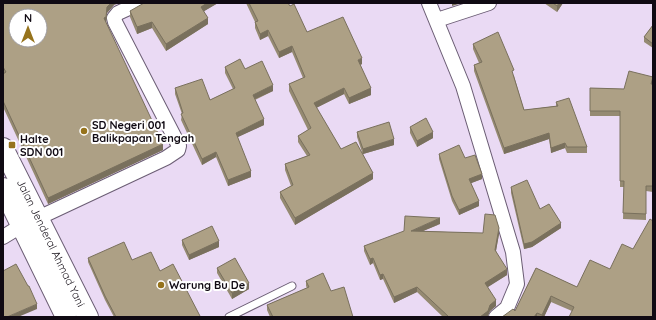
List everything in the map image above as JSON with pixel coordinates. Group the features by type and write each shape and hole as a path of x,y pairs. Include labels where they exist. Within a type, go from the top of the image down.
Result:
{"main road":[{"name":"Jalan Jenderal Ahmad Yani","path":"3,148 66,317"},
{"name":"Jalan Jenderal Ahmad Yani","path":"3,188 30,222 88,317"}],"street":[{"path":"3,237 30,222 166,158 178,150 177,142 115,22 114,18 118,13 140,3"},
{"path":"429,3 463,86 513,252 517,284 507,308 496,317"},
{"path":"437,20 489,3"}],"lane":[{"path":"229,317 292,286"}],"building":[{"name":"SD Negeri 001 Balikpapan Tengah","path":"3,3 111,3 107,7 106,17 104,18 163,144 48,198 3,101 3,74 6,72 3,67"},
{"path":"144,3 207,3 201,7 208,18 166,44 152,22 137,27 130,11"},
{"path":"249,3 288,3 290,6 294,4 307,32 343,17 362,58 358,60 371,88 349,98 344,88 314,103 341,149 356,142 373,173 295,218 280,192 293,185 285,164 310,155 298,136 311,128 289,84 305,77 292,46 279,52 268,30 260,34 255,22 258,21"},
{"path":"653,25 653,44 644,37"},
{"path":"498,32 514,70 512,71 524,110 558,106 556,102 569,98 587,147 567,147 565,143 551,148 549,133 504,148 474,65 482,62 473,44"},
{"path":"240,59 245,69 262,61 273,85 253,95 264,119 236,133 251,171 228,180 216,152 202,159 181,114 183,113 175,88 202,79 210,100 235,88 225,67"},
{"path":"629,71 653,77 651,84 653,84 653,186 646,186 646,214 623,213 624,181 620,181 620,111 590,111 590,88 624,89"},
{"path":"426,118 433,132 417,141 410,127"},
{"path":"389,122 394,139 363,149 357,132"},
{"path":"459,145 465,158 475,155 482,174 469,179 479,201 459,210 452,196 439,154"},
{"path":"527,180 540,209 549,204 561,223 532,242 524,244 511,187"},
{"path":"485,214 495,215 499,228 495,250 507,269 485,283 496,300 490,305 488,311 480,317 449,317 417,287 394,297 383,274 380,275 373,258 370,259 364,246 404,231 405,216 440,218 411,231 483,233"},
{"path":"650,219 653,221 653,317 569,317 574,307 551,296 542,315 537,313 534,317 502,317 513,309 515,311 536,268 577,287 590,260 610,269 622,244 633,249"},
{"path":"212,226 219,241 189,255 182,240"},
{"path":"124,242 132,260 151,252 160,271 173,264 200,316 116,317 88,258"},
{"path":"235,258 249,283 232,293 217,268"},
{"path":"16,264 29,286 37,304 7,317 3,317 3,271"},
{"path":"323,273 331,291 344,287 353,317 273,317 267,305 309,287 306,281"}],"place":[{"name":"SD Negeri 001 Balikpapan Tengah","path":"84,131"},
{"name":"Halte SDN 001","path":"12,145"},
{"name":"Warung Bu De","path":"161,285"}]}
